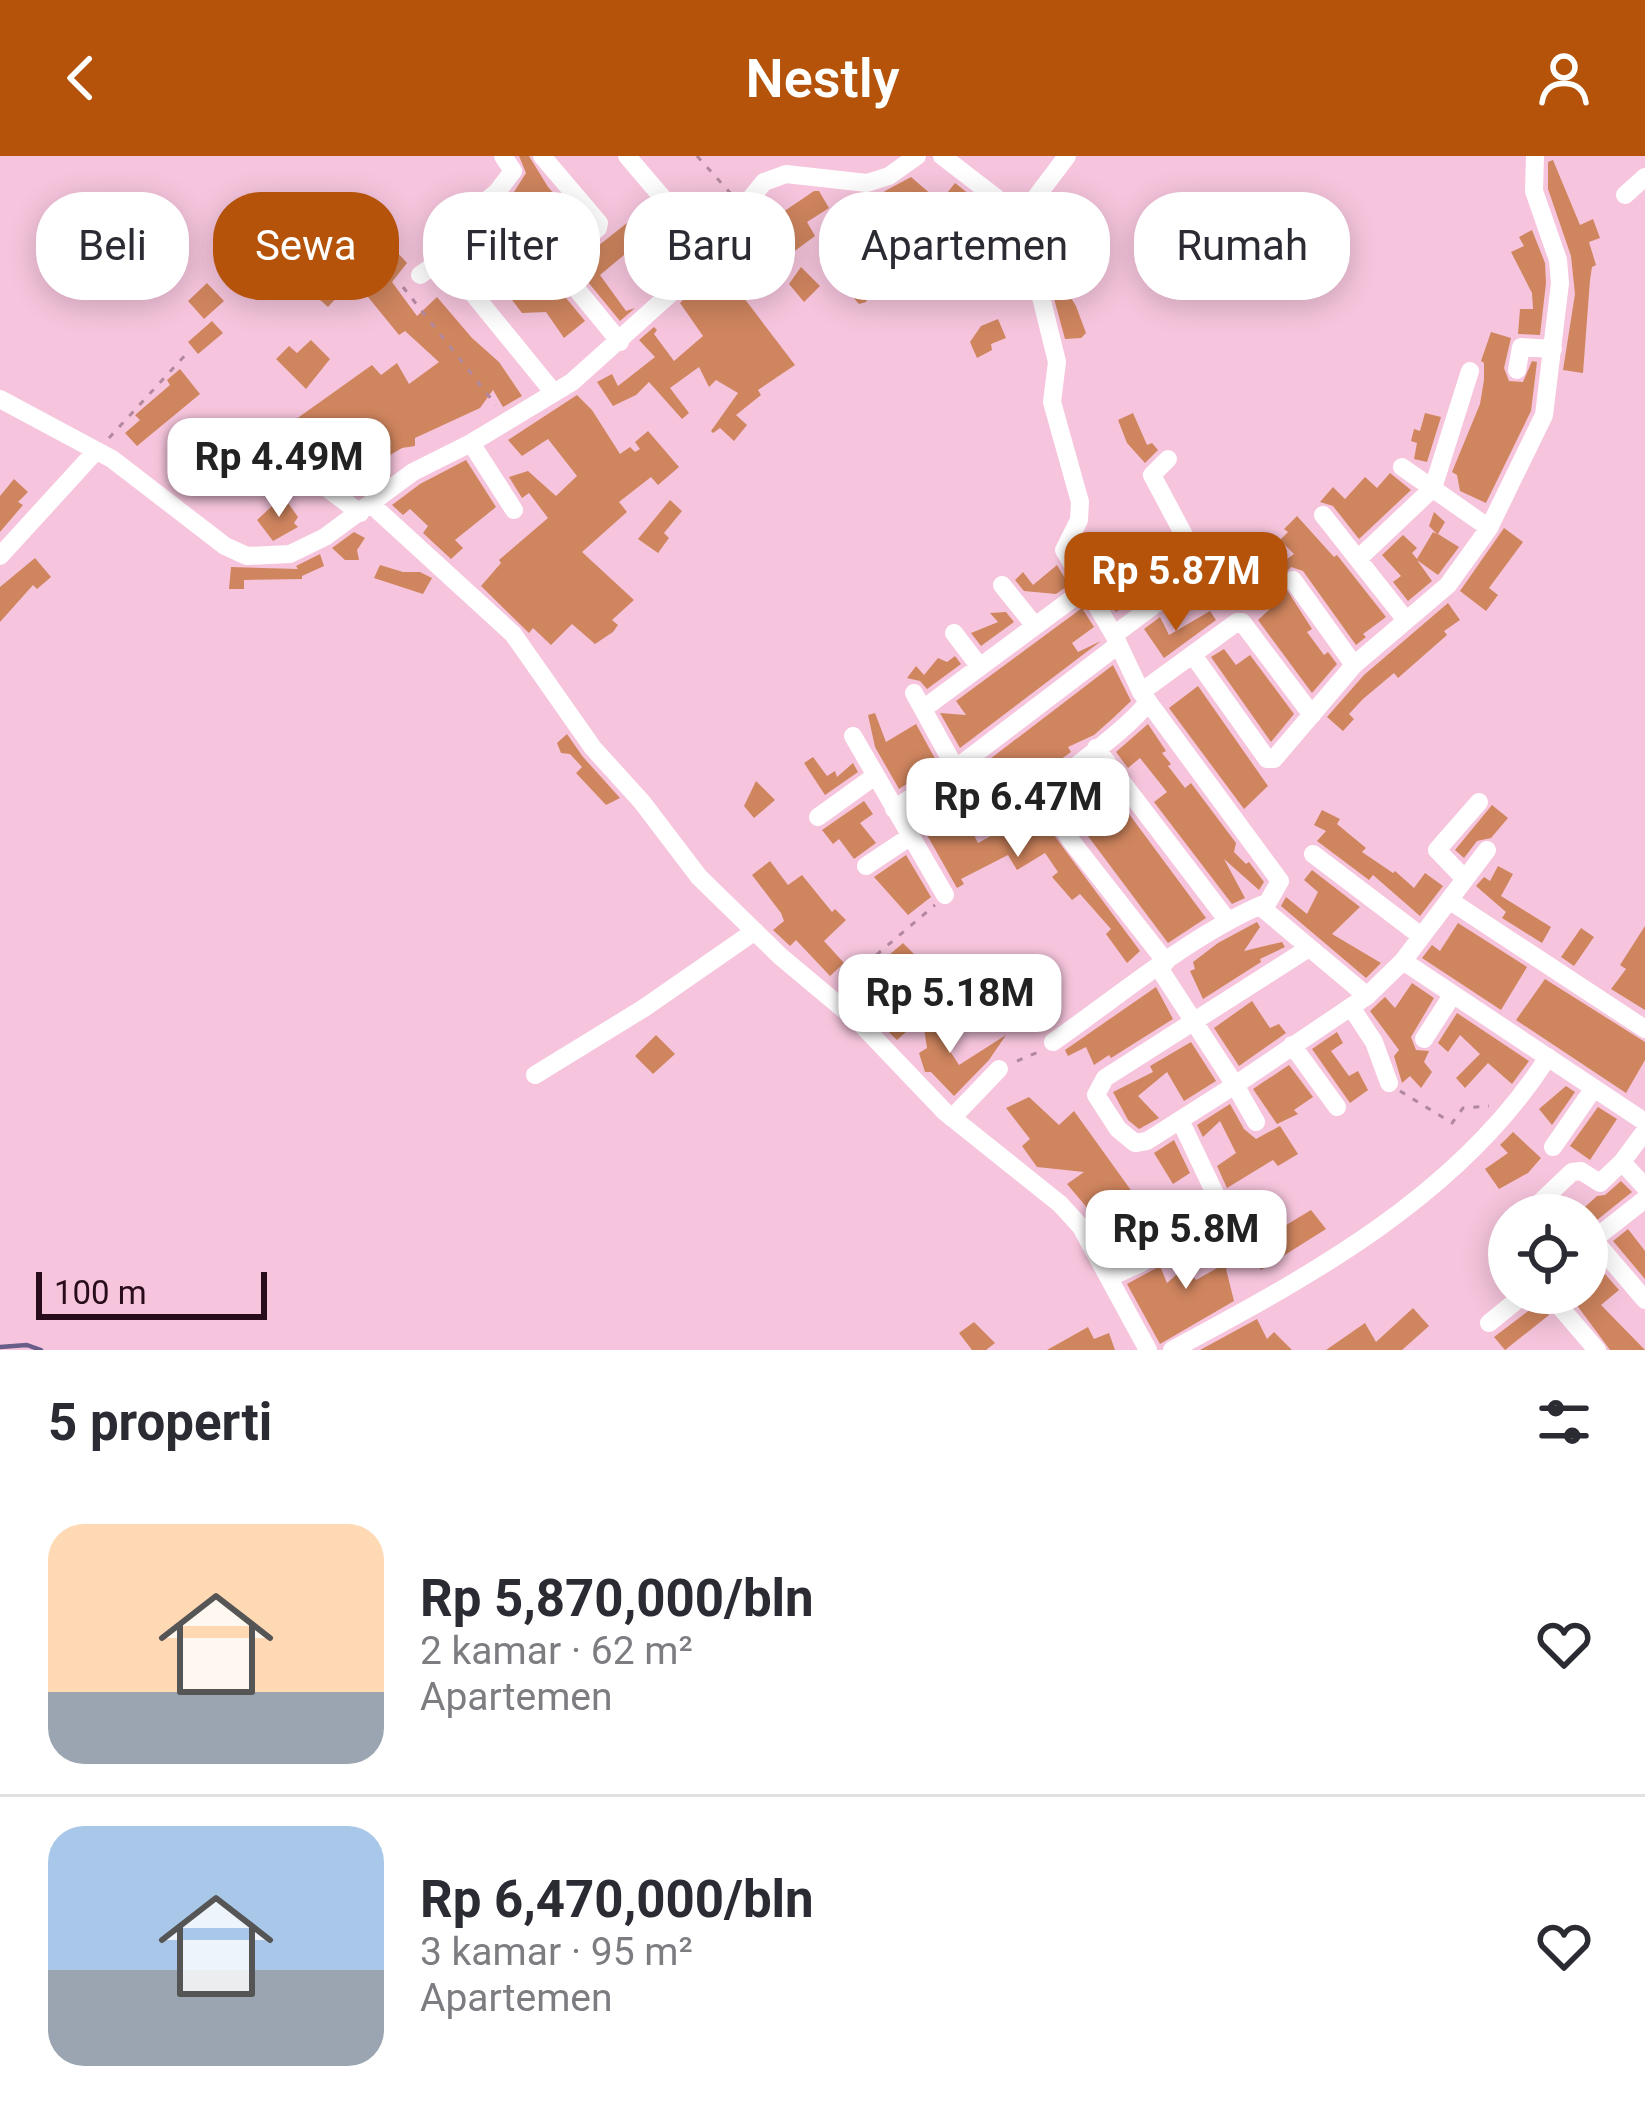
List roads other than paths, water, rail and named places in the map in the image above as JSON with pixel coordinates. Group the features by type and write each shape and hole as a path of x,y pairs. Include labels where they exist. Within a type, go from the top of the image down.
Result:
{"street":[{"path":"497,192 513,171 503,156"},
{"path":"542,156 573,192"},
{"path":"628,156 659,192"},
{"path":"755,192 764,182 786,174 867,183 890,176 917,156"},
{"path":"942,156 989,192"},
{"path":"1036,192 1067,156"},
{"path":"1193,655 1267,759 1274,759 1354,665 1440,594 1489,528 1544,415 1560,283 1558,260 1534,191 1535,156"},
{"path":"1625,195 1645,177"},
{"path":"412,281 423,273"},
{"path":"478,300 554,393"},
{"path":"587,300 620,342"},
{"path":"0,399 126,469 225,546 247,556 290,554 366,509 413,472 554,393 620,342 664,300"},
{"path":"1041,300 1058,362 1052,402 1079,502 1079,520 1064,550 1144,697 1280,886 1260,905 1113,997 1053,1042"},
{"path":"1516,370 1521,347 1552,349"},
{"path":"1358,559 1433,488 1470,371"},
{"path":"266,442 366,509 513,634 593,748 642,802 685,862 952,1118 1053,1196 1081,1227 1110,1277 1141,1348"},
{"path":"471,443 514,510"},
{"path":"0,556 95,452"},
{"path":"894,809 955,770 1202,568 1151,475 1168,459"},
{"path":"1402,467 1489,528"},
{"path":"1323,515 1405,619"},
{"path":"1293,580 1354,665"},
{"path":"1002,585 1035,626"},
{"path":"1088,587 980,667 918,701 986,824 1040,793 1133,721 1144,697 1237,622 1242,622 1312,715"},
{"path":"954,633 980,667"},
{"path":"853,736 945,895"},
{"path":"1096,748 1228,921"},
{"path":"818,817 875,776"},
{"path":"1040,793 1163,965 1256,1123"},
{"path":"1464,878 1436,850 1479,802"},
{"path":"866,866 911,836"},
{"path":"1309,948 1105,1078 1096,1094 1118,1129 1135,1143 1147,1141 1359,1002 1402,961 1487,850"},
{"path":"1313,854 1420,936"},
{"path":"1449,900 1645,1028"},
{"path":"1260,905 1359,1002 1389,1083"},
{"path":"535,1075 755,932"},
{"path":"1402,961 1645,1122"},
{"path":"1424,1039 1453,994"},
{"path":"1292,1045 1337,1106"},
{"path":"1172,1350 1294,1285 1419,1199 1504,1116 1548,1058"},
{"path":"952,1118 999,1069"},
{"path":"1553,1147 1594,1088"},
{"path":"1110,1277 1141,1263 1220,1204 1180,1120"},
{"path":"1549,1194 1572,1172 1581,1171 1600,1183 1645,1131"},
{"path":"1622,1162 1645,1186"},
{"path":"1608,1228 1645,1198"},
{"path":"1608,1261 1645,1300"},
{"path":"1489,1323 1500,1314"},
{"path":"1566,1314 1597,1350"}],"waterway":[{"path":"0,1347 27,1345 41,1350"}]}
